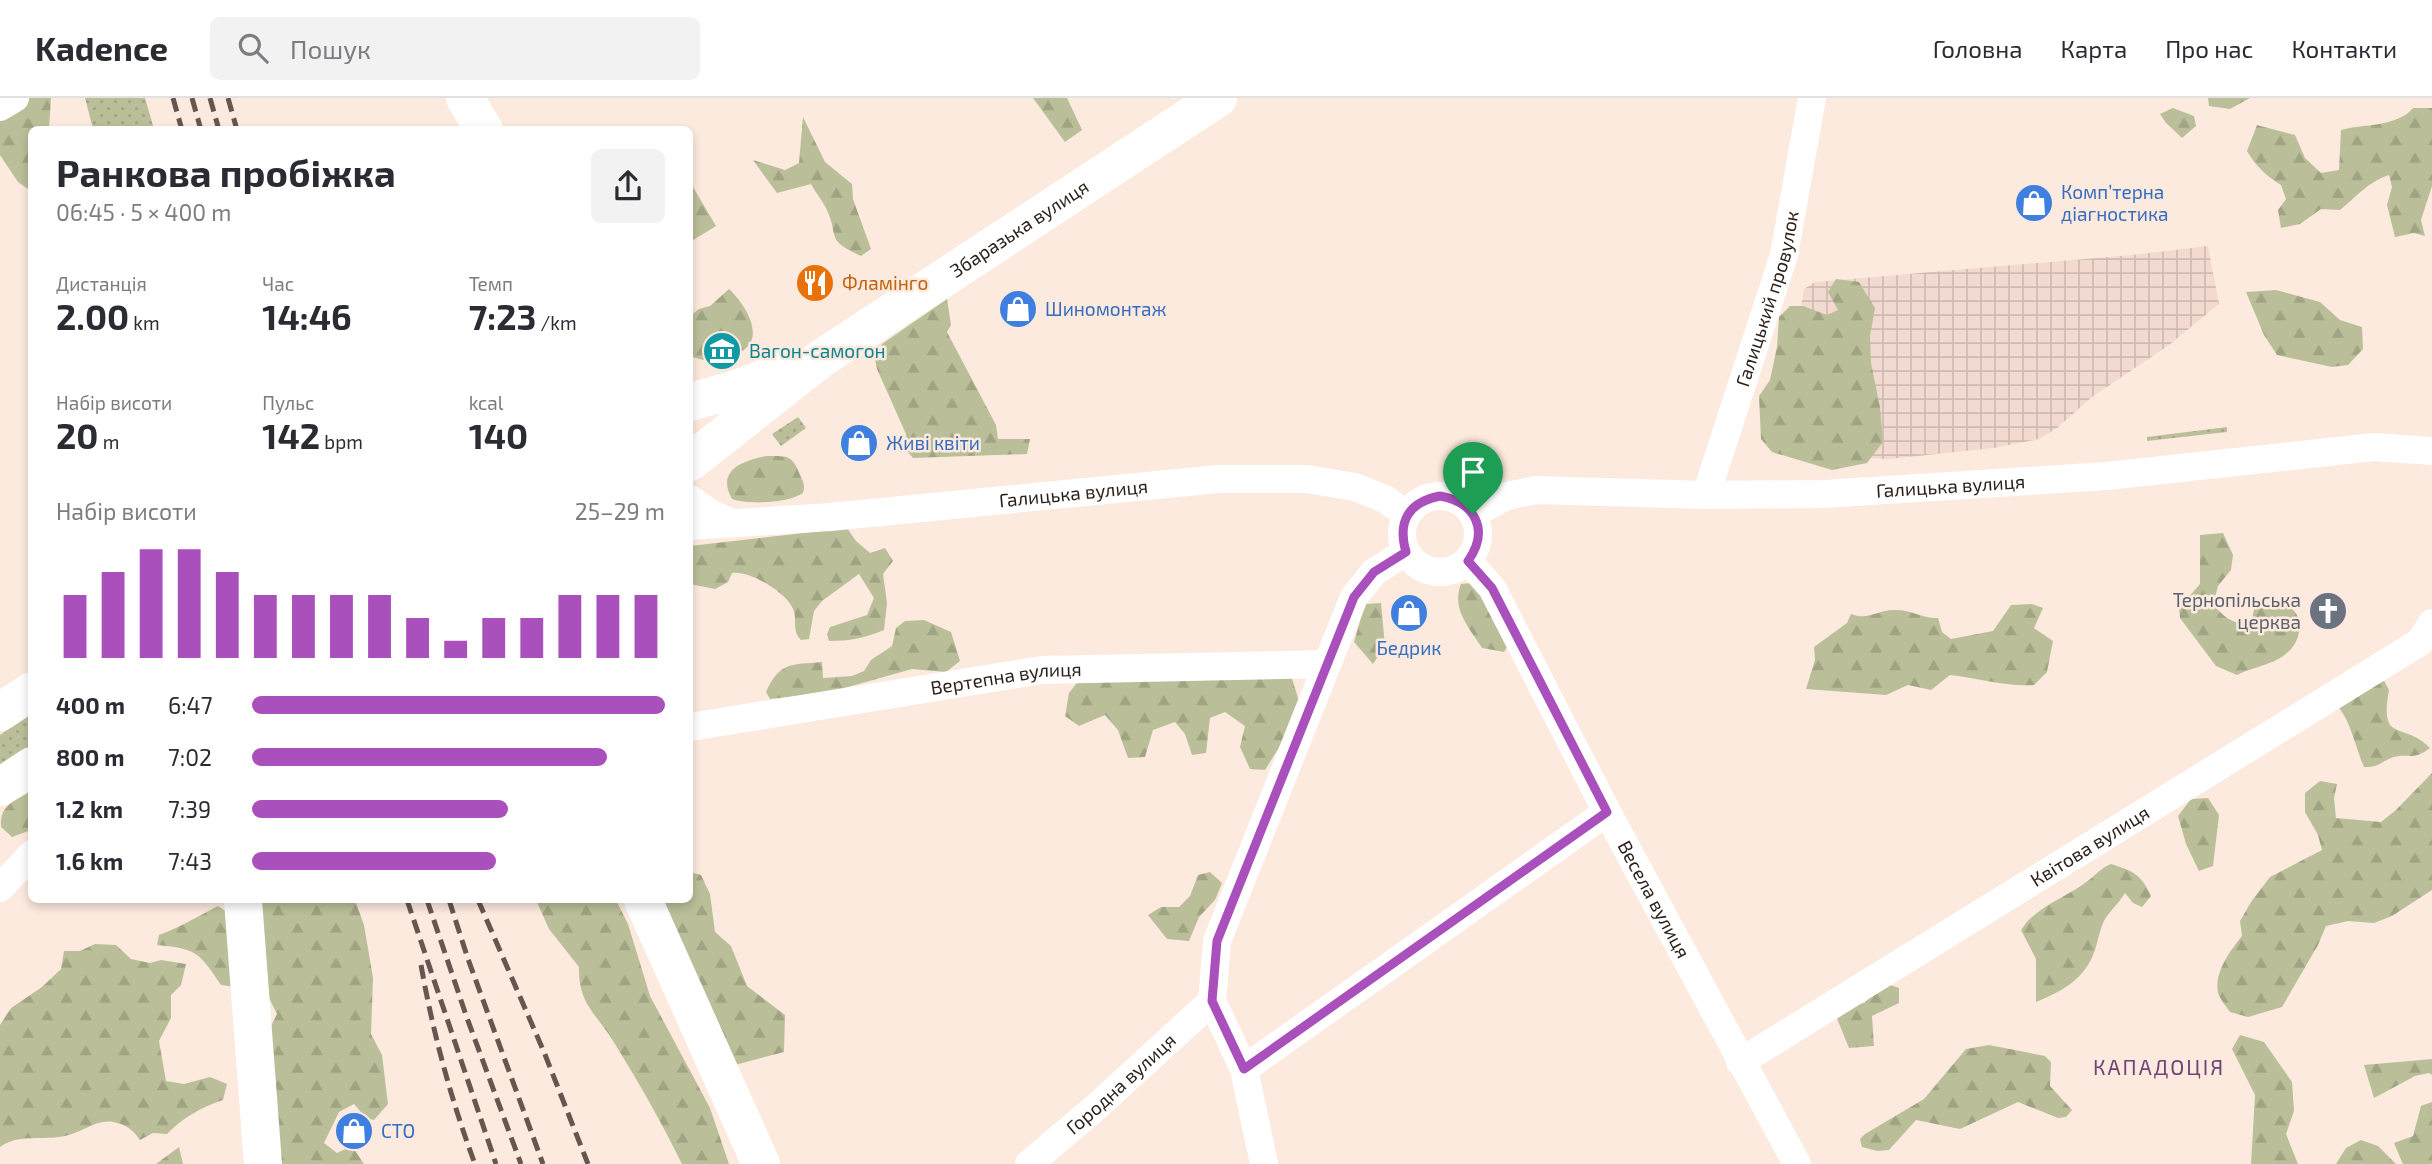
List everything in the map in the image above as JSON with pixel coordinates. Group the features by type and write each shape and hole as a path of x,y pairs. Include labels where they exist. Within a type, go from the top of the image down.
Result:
{"main road":[{"name":"Збаразька вулиця","path":"693,460 822,358 1218,98"},
{"name":"Збаразька вулиця","path":"700,396 822,358"},
{"path":"0,712 28,694"},
{"path":"0,787 28,769"},
{"path":"243,903 263,1164"},
{"path":"644,903 761,1164"}],"street":[{"path":"0,107 15,98"},
{"name":"Галицький провулок","path":"1706,495 1784,255 1812,98"},
{"name":"Галицька вулиця","path":"1473,514 1507,496 1536,489 1706,495 1824,494 2107,476 2374,447 2432,452"},
{"name":"Галицька вулиця","path":"693,526 830,517 1217,479 1307,479 1355,487 1385,499 1407,515"},
{"path":"1427,498 1452,498 1464,504 1473,514 1479,539 1475,551 1459,568 1447,572 1423,569 1413,562 1406,552 1402,528 1407,515 1415,505 1427,498"},
{"path":"693,501 732,523"},
{"path":"1264,1164 1244,1069 1212,1001 1217,941 1354,597 1374,572 1406,552"},
{"name":"Весела вулиця","path":"1468,561 1492,588 1607,812 1797,1164"},
{"name":"Квітова вулиця","path":"1740,1062 2420,642 2432,624"},
{"name":"Вертепна вулиця","path":"693,727 1042,670 1327,664"},
{"path":"1244,1069 1607,812"},
{"path":"0,888 28,858"},
{"name":"Городна вулиця","path":"1029,1164 1212,1001"}],"shaded area":[{"path":"2208,246 2219,304 2169,345 2092,397 2057,428 2039,439 1994,448 1889,459 1775,454 1804,289 1815,282"}],"green space":[{"path":"0,98 51,98 49,126 28,126 28,189 18,182 0,155"},
{"path":"85,98 145,98 153,126 92,126"},
{"path":"1033,98 1067,98 1082,130 1065,142"},
{"path":"2208,98 2250,98 2230,109 2209,106"},
{"path":"2173,108 2194,116 2196,126 2182,138 2160,114"},
{"path":"2413,108 2432,108 2432,186 2421,220 2425,236 2414,233 2395,237 2387,205 2392,187 2389,175 2369,185 2340,210 2321,209 2300,224 2281,228 2278,210 2286,199 2281,185 2262,170 2247,151 2257,125 2295,135 2305,158 2321,173 2339,170 2341,130 2389,122"},
{"path":"803,117 825,162 852,184 853,199 871,249 861,256 837,241 826,208 811,184 777,193 753,160 785,170 799,163"},
{"path":"693,187 716,226 693,240"},
{"path":"1836,279 1859,282 1875,308 1870,336 1871,363 1880,407 1883,442 1867,463 1832,470 1772,452 1761,439 1759,396 1770,380 1777,347 1779,317 1790,306 1803,306 1827,315 1838,310 1828,292"},
{"path":"729,289 750,319 753,328 749,345 740,352 712,360 693,357 693,314 710,306"},
{"path":"2276,290 2320,302 2340,320 2362,327 2363,349 2348,365 2332,367 2277,355 2264,335 2246,292"},
{"path":"947,299 951,325 947,332 996,425 998,439 1030,439 1027,454 913,458 908,452 906,434 875,359 882,344"},
{"path":"798,417 806,428 781,446 772,434"},
{"path":"2227,427 2227,432 2147,441 2147,437"},
{"path":"766,456 785,457 792,461 803,483 803,493 769,502 732,499 727,481 729,474 740,464"},
{"path":"847,528 856,541 870,553 885,548 893,561 883,574 887,603 884,630 857,638 829,641 827,634 830,627 867,615 874,598 859,574 822,601 814,611 809,639 801,640 796,632 794,613 789,602 775,589 757,579 732,573 728,582 715,589 693,585 693,546"},
{"path":"2223,533 2233,555 2231,570 2218,586 2213,604 2217,609 2234,622 2251,624 2254,609 2279,603 2293,609 2300,626 2295,644 2285,654 2273,662 2237,675 2216,666 2180,618 2179,608 2200,584 2200,535"},
{"path":"1471,583 1513,637 1504,652 1482,648 1463,618 1458,593 1461,584"},
{"path":"1381,603 1385,646 1373,664 1354,642 1365,604"},
{"path":"2032,604 2043,608 2034,628 2053,641 2047,672 2034,685 2002,684 1950,675 1931,690 1908,685 1886,695 1806,689 1815,660 1814,647 1847,623 1851,614 1868,616 1888,610 1900,610 1938,618 1942,632 1951,639 1993,631 2011,605"},
{"path":"924,620 951,632 960,661 946,672 912,669 827,693 770,699 766,692 776,675 788,666 822,662 823,678 852,676 864,671 871,660 892,646 896,628 905,621"},
{"path":"1093,662 1290,672 1302,711 1265,770 1250,769 1240,747 1245,726 1225,712 1210,718 1206,753 1192,755 1185,734 1175,722 1153,730 1145,757 1128,758 1118,730 1105,715 1079,726 1065,716 1069,693"},
{"path":"2381,675 2389,690 2387,718 2390,725 2430,748 2419,755 2397,756 2364,767 2349,725 2337,706"},
{"path":"28,716 28,753 0,772 0,735"},
{"path":"2432,773 2432,890 2392,916 2374,923 2348,921 2326,926 2282,1007 2248,1017 2230,1012 2218,993 2217,985 2224,962 2242,936 2240,921 2270,877 2322,850 2318,835 2305,812 2305,793 2320,781 2337,784 2334,798 2336,818 2381,822"},
{"path":"28,793 28,831 12,837 1,827 1,820 8,806"},
{"path":"2208,798 2219,815 2213,866 2199,871 2186,844 2178,816 2191,799"},
{"path":"2111,864 2136,874 2151,896 2142,907 2133,903 2125,893 2105,919 2091,960 2085,969 2072,983 2036,1002 2036,959 2021,930 2035,914"},
{"path":"1210,872 1222,883 1215,900 1199,917 1189,941 1167,939 1148,915 1161,907 1179,907 1190,896 1198,875"},
{"path":"693,873 701,875 710,894 715,932 731,946 747,986 785,1015 784,1052 735,1065 660,915 664,903 693,903"},
{"path":"259,903 356,903 364,925 373,978 371,1034 382,1055 388,1104 374,1120 366,1118 354,1104 339,1112 324,1143 337,1153 352,1146 364,1164 264,1164 263,1042 277,1014 261,982"},
{"path":"537,903 618,903 628,924 650,996 710,1108 729,1164 682,1164 633,1073 585,1000 579,967 549,929"},
{"path":"218,906 237,919 243,988 221,985 196,954 181,948 157,945 159,935"},
{"path":"95,944 116,945 131,959 150,963 161,960 186,964 181,985 171,995 171,1018 159,1041 166,1081 184,1084 210,1077 227,1084 223,1100 193,1114 167,1134 153,1133 140,1140 125,1126 107,1122 65,1136 15,1140 0,1147 0,1025 11,1008 42,987 61,969 64,951 80,951"},
{"path":"1884,983 1899,988 1899,1003 1872,1016 1874,1046 1849,1048 1836,1016 1841,1006 1864,1003"},
{"path":"2240,1035 2264,1042 2292,1082 2294,1111 2286,1134 2298,1164 2251,1164 2255,1095 2232,1049"},
{"path":"1989,1045 2045,1056 2051,1062 2050,1086 2072,1110 2066,1117 2058,1118 2018,1102 1960,1129 1916,1120 1889,1150 1877,1151 1862,1147 1860,1139 1865,1134 1924,1099 1966,1049"},
{"path":"2432,1059 2432,1075 2429,1073 2415,1076 2374,1098 2364,1065"},
{"path":"2432,1102 2432,1164 2403,1164 2394,1143 2413,1136 2421,1106"},
{"path":"2361,1140 2378,1146 2396,1164 2336,1164 2346,1148"},
{"path":"179,1147 183,1164 156,1164"}],"railway":[{"path":"173,98 181,126"},
{"path":"192,98 200,126"},
{"path":"210,98 218,126"},
{"path":"228,98 236,126"},
{"path":"408,903 496,1164"},
{"path":"428,903 521,1164"},
{"path":"450,903 543,1164"},
{"path":"479,903 544,1052 588,1164"},
{"path":"421,965 444,1066 475,1164"}],"place":[{"name":"Комп’терна діагностика","path":"2034,203"},
{"name":"Фламінго","path":"815,283"},
{"name":"Шиномонтаж","path":"1018,309"},
{"name":"Вагон-самогон","path":"722,351"},
{"name":"Живі квіти","path":"859,443"},
{"name":"Тернопільська церква","path":"2328,611"},
{"name":"Бедрик","path":"1409,613"},
{"name":"СТО","path":"354,1131"}],"district":[{"name":"КАПАДОЦІЯ","path":"2159,1068"}],"route":[{"path":"1440,496 1464,504 1473,514 1479,539 1468,561 1492,588 1607,812 1244,1069 1212,1001 1217,941 1345,618 1354,597 1374,572 1406,552 1402,528 1415,505 1427,498 1440,496"}]}
